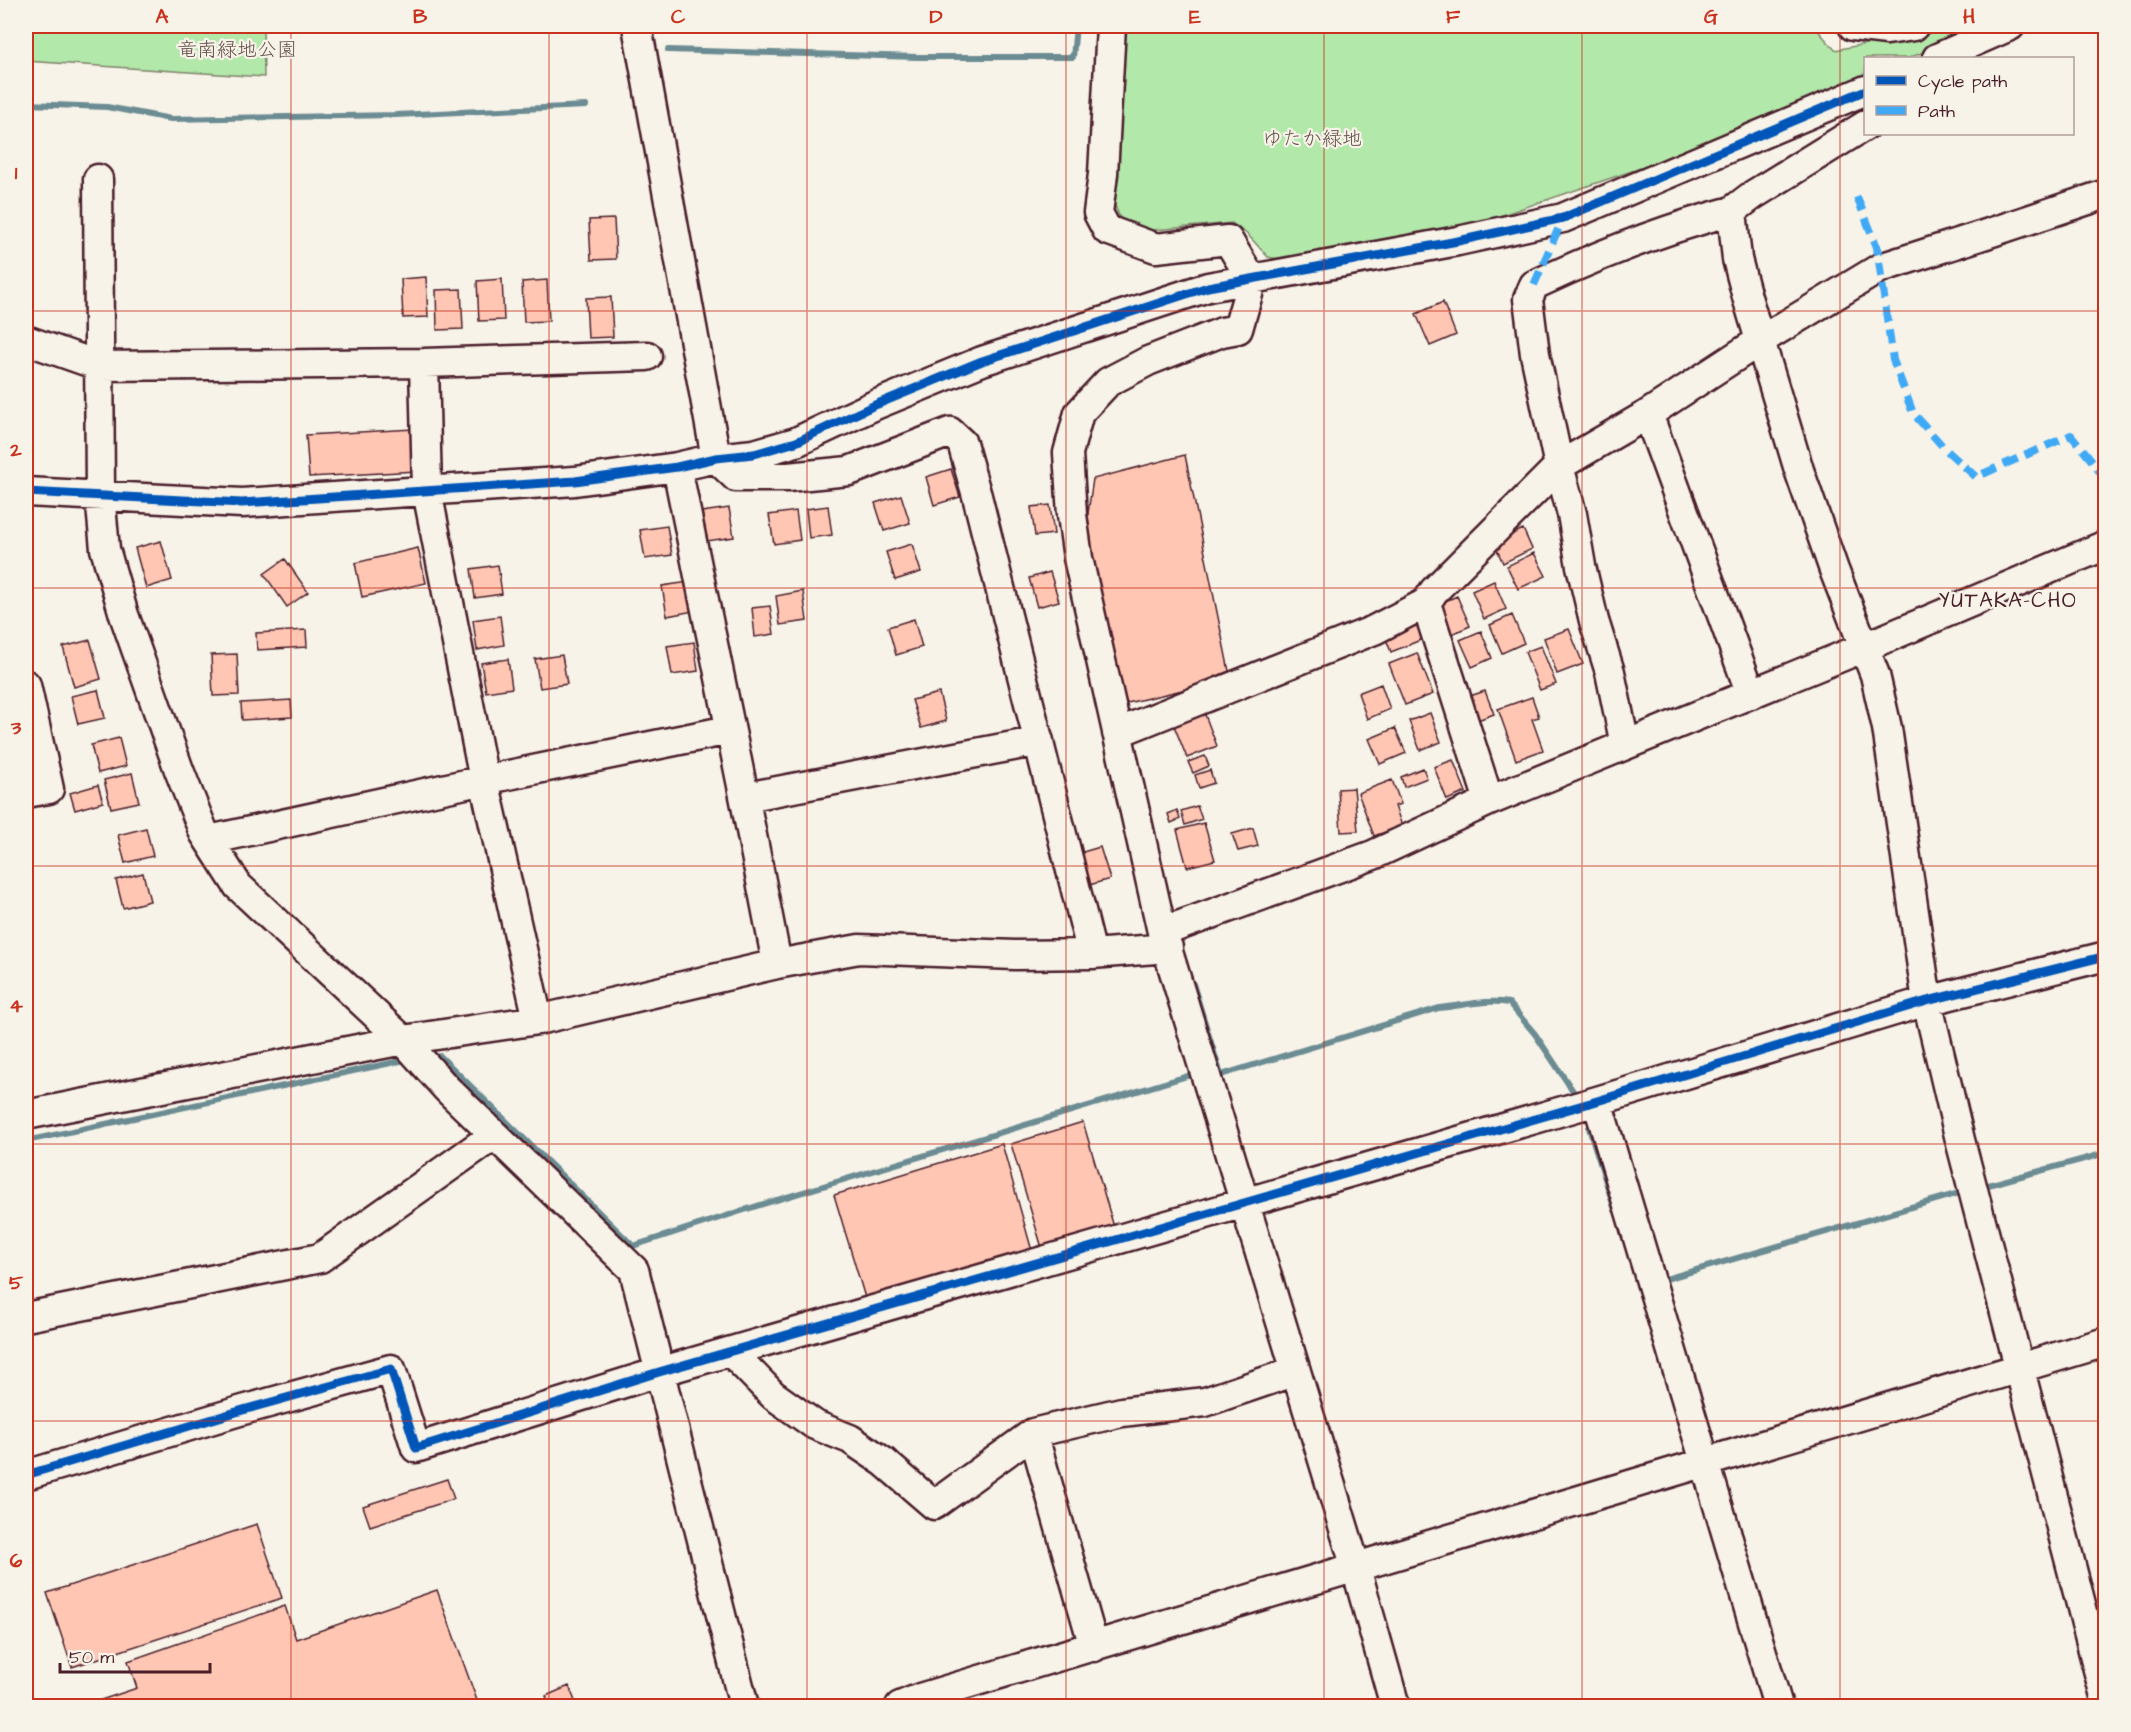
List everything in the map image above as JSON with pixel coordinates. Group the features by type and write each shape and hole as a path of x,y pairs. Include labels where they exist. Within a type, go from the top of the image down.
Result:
{"street":[{"path":"637,26 716,458 736,477 788,477 849,471 950,432 962,443 1092,954"},
{"path":"1111,26 1103,174 1098,213 1107,230 1156,248 1228,240 1252,280 1238,329 1222,332 1148,361 1108,382 1079,413 1068,453 1072,515 1088,605 1124,731 1165,940 1356,1568 1395,1707"},
{"path":"1853,26 1887,30 1914,26"},
{"path":"1938,57 2010,26"},
{"path":"1983,57 2007,43 2026,26"},
{"path":"26,492 242,503 575,481 754,454 796,442 875,405 982,361 1198,290 1553,221 1864,91"},
{"path":"1626,745 1610,672 1594,621 1581,566 1572,514 1558,460 1531,327 1528,299 1534,285 1622,247 1688,223 1732,211 1753,195 1864,126"},
{"path":"98,179 100,495 105,549 124,615 179,770 208,840 238,886 403,1041 447,1089 634,1270 744,1707"},
{"path":"1124,731 1374,630 1426,603 1434,591 1558,460 1648,414 1761,340 1880,268 2106,194"},
{"path":"1732,211 1737,260 1799,470 1834,570 1875,675 1887,728 1926,1001 2106,1700"},
{"path":"26,340 100,366 424,363 647,356"},
{"path":"424,363 427,491 484,780 538,1020"},
{"path":"1648,414 1751,694"},
{"path":"677,467 729,730 746,797 777,964"},
{"path":"26,1115 403,1041 538,1020 777,964 859,949 1092,954 1165,940 1373,855 1489,801 1865,647 2106,545"},
{"path":"1426,603 1489,801"},
{"path":"26,685 49,789 26,794"},
{"path":"208,840 729,730"},
{"path":"746,797 1039,741"},
{"path":"26,1475 243,1410 391,1369 416,1448 659,1372 1597,1101 1926,1001 2106,956"},
{"path":"1597,1101 1778,1707"},
{"path":"26,1317 320,1258 494,1135"},
{"path":"900,1707 920,1698 2106,1342"},
{"path":"731,1352 773,1395 815,1425 850,1439 884,1462 934,1505 1033,1433 1122,1413 1205,1402 1296,1371"},
{"path":"1033,1433 1094,1647"}],"green space":[{"name":"竜南緑地公園","path":"26,26 263,26 264,77 26,61"},
{"name":"ゆたか緑地","path":"1124,26 1814,26 1835,50 1907,36 1988,26 1911,57 1864,57 1864,77 1676,156 1476,224 1282,260 1268,257 1248,235 1232,223 1142,231 1120,218 1113,201"}],"building":[{"path":"614,219 616,259 591,260 589,220"},
{"path":"426,277 428,317 403,318 401,279"},
{"path":"502,279 504,320 479,321 477,281"},
{"path":"547,280 549,321 524,322 522,282"},
{"path":"461,289 463,329 437,330 436,290"},
{"path":"611,297 613,337 588,338 586,298"},
{"path":"1443,302 1456,335 1430,346 1416,314"},
{"path":"414,429 417,471 309,477 306,435"},
{"path":"1185,455 1229,671 1191,688 1123,704 1090,550 1088,513 1093,479"},
{"path":"951,469 960,497 934,505 926,477"},
{"path":"901,495 910,523 884,531 875,503"},
{"path":"1050,505 1054,534 1035,536 1031,507"},
{"path":"828,506 832,535 809,538 806,509"},
{"path":"729,508 734,537 707,541 702,512"},
{"path":"796,511 800,540 774,544 769,515"},
{"path":"667,526 672,555 645,559 640,530"},
{"path":"1523,529 1532,549 1503,563 1494,543"},
{"path":"161,541 172,580 146,588 135,548"},
{"path":"912,544 921,572 895,580 886,552"},
{"path":"418,548 426,583 362,597 355,563"},
{"path":"1534,553 1546,576 1518,589 1507,566"},
{"path":"285,559 308,592 287,607 264,574"},
{"path":"498,565 502,594 475,598 471,569"},
{"path":"1050,572 1059,601 1037,607 1029,578"},
{"path":"1494,581 1506,609 1484,619 1472,591"},
{"path":"689,582 694,611 667,616 662,586"},
{"path":"803,591 807,621 780,625 776,596"},
{"path":"1457,596 1470,626 1447,636 1434,606"},
{"path":"770,606 774,634 755,637 752,608"},
{"path":"1512,615 1524,643 1502,653 1490,625"},
{"path":"500,616 504,645 477,650 473,620"},
{"path":"1415,618 1423,639 1391,652 1383,631"},
{"path":"914,619 922,647 896,655 888,627"},
{"path":"1569,629 1583,664 1557,674 1544,638"},
{"path":"306,630 307,647 257,650 256,633"},
{"path":"1481,631 1492,658 1472,667 1460,640"},
{"path":"90,640 101,679 74,687 63,647"},
{"path":"694,642 698,671 672,675 667,646"},
{"path":"1541,646 1556,684 1540,690 1525,652"},
{"path":"1417,653 1433,694 1405,705 1389,664"},
{"path":"237,654 239,695 213,696 211,655"},
{"path":"562,655 567,684 540,688 535,659"},
{"path":"508,659 512,688 486,692 481,663"},
{"path":"1381,684 1390,709 1367,719 1358,693"},
{"path":"98,690 105,718 78,724 71,696"},
{"path":"1485,691 1494,714 1472,722 1464,698"},
{"path":"939,693 946,721 921,728 912,700"},
{"path":"1532,697 1539,717 1532,719 1543,750 1516,760 1498,709"},
{"path":"291,700 292,717 242,720 241,703"},
{"path":"1202,707 1217,746 1187,758 1173,723"},
{"path":"1430,713 1441,742 1420,750 1409,721"},
{"path":"1395,728 1406,753 1380,764 1369,739"},
{"path":"119,738 126,766 98,773 91,745"},
{"path":"1205,756 1209,766 1193,773 1188,762"},
{"path":"1453,760 1466,792 1447,800 1434,767"},
{"path":"1423,768 1427,778 1404,787 1401,777"},
{"path":"1210,770 1214,783 1199,788 1195,775"},
{"path":"132,773 139,802 111,808 104,780"},
{"path":"1392,780 1401,804 1395,806 1402,826 1374,836 1358,793"},
{"path":"98,785 103,802 75,810 70,793"},
{"path":"1354,788 1358,831 1341,832 1338,789"},
{"path":"1197,806 1202,819 1185,825 1181,811"},
{"path":"1177,810 1180,819 1171,823 1168,814"},
{"path":"1204,823 1215,860 1187,867 1177,830"},
{"path":"146,828 153,856 125,863 118,835"},
{"path":"1253,828 1258,846 1238,851 1232,834"},
{"path":"1100,847 1110,879 1086,886 1076,854"},
{"path":"143,873 150,901 123,908 116,880"},
{"path":"1083,1122 1114,1227 1042,1248 1011,1144"},
{"path":"1002,1144 1032,1251 866,1301 834,1195"},
{"path":"447,1479 454,1499 370,1526 363,1506"},
{"path":"257,1524 282,1598 72,1667 47,1593"},
{"path":"437,1590 479,1706 83,1706 137,1688 128,1661 285,1606 296,1639"},
{"path":"569,1686 577,1706 549,1706 546,1696"}],"waterway":[{"path":"668,50 918,57 1073,57 1076,26"},
{"path":"26,104 107,107 171,119 396,115 586,106"},
{"path":"1193,984 1221,1075 1439,1008 1500,1002 1509,1003 1535,1034 1573,1091"},
{"path":"434,1058 440,1056 633,1246 760,1205 1194,1074"},
{"path":"26,1141 405,1060"},
{"path":"1589,1128 1615,1210"},
{"path":"1981,1187 2106,1153"},
{"path":"1659,1281 1966,1191"}],"marked path":[{"path":"1857,197 1877,247 1893,360 1913,413 1945,449 1976,477 2071,435 2106,481"},
{"path":"1534,285 1563,218"}],"cycle path":[{"path":"26,492 242,503 575,481 754,454 796,442 875,405 982,361 1208,287 1458,241 1563,218 1864,91"},
{"path":"26,1475 243,1410 391,1369 416,1448 659,1372 1597,1101 1927,1001 2106,956"}],"district":[{"name":"YUTAKA-CHO","path":"2008,600"}]}
